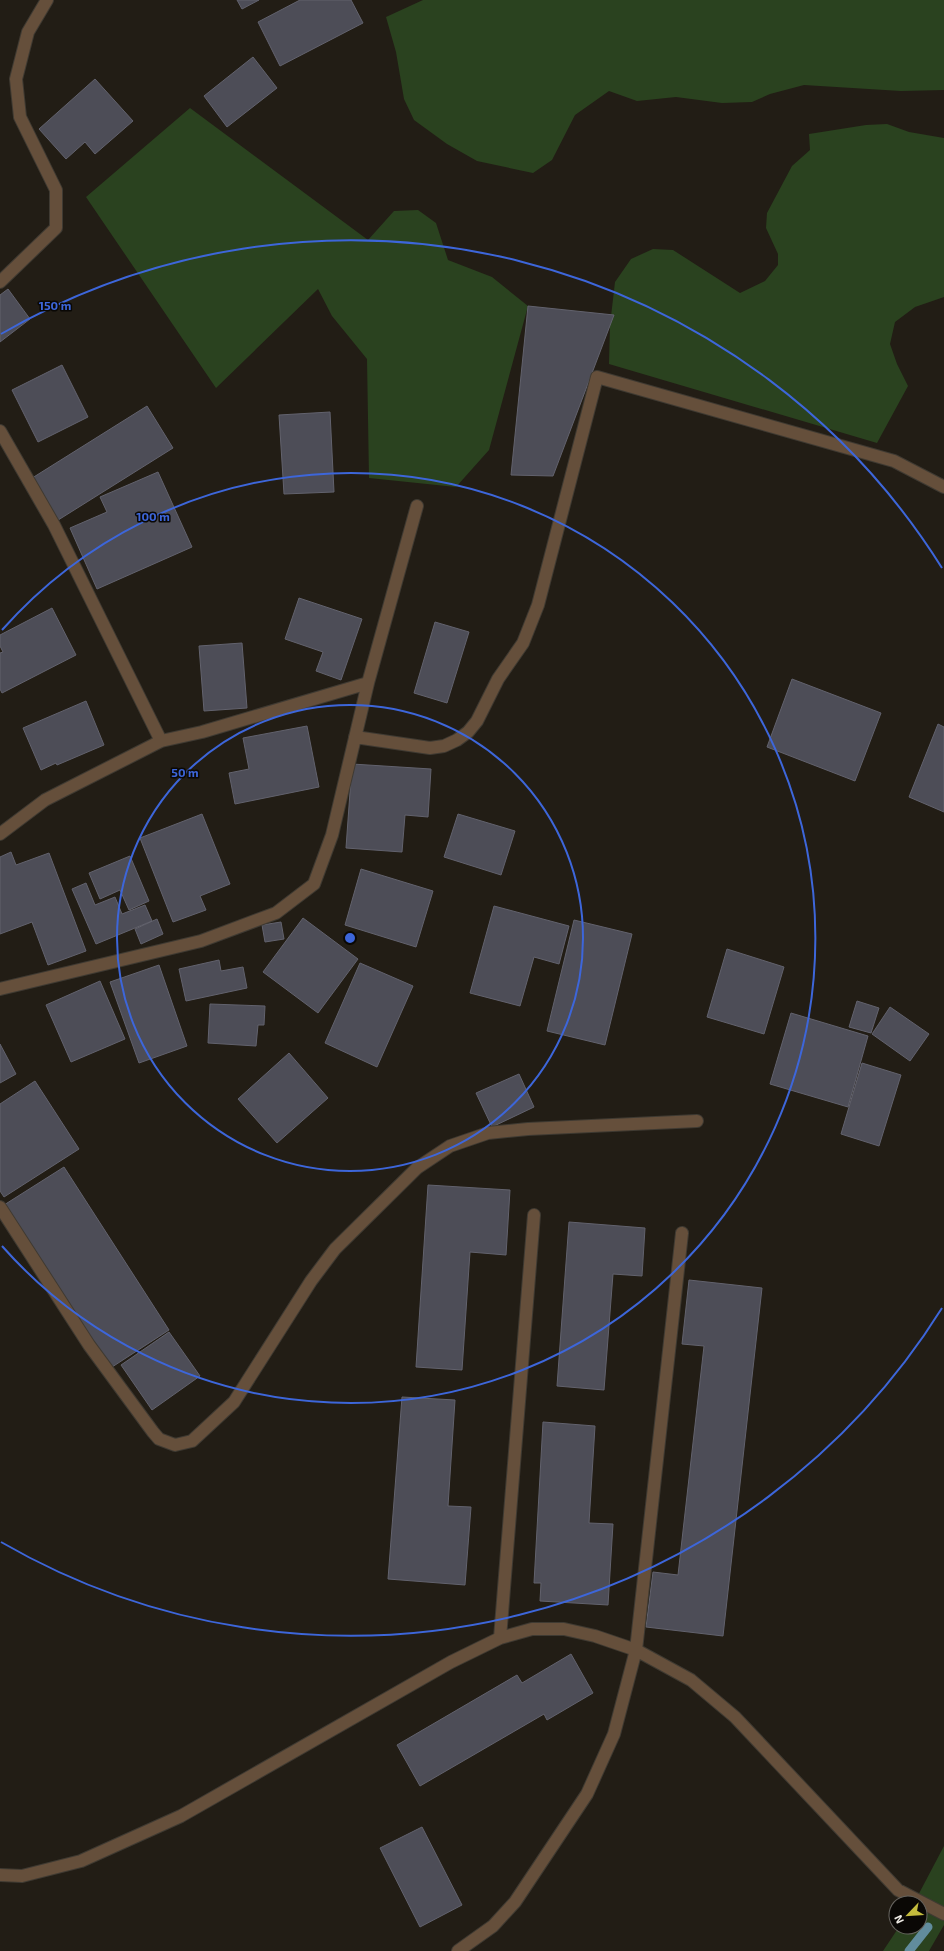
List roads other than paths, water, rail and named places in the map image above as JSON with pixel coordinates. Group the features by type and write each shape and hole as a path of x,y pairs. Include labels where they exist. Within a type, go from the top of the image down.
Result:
{"street":[{"path":"0,282 56,228 56,190 20,116 16,79 28,32 48,0"},
{"path":"355,737 430,748 444,746 457,740 468,732 477,721 498,679 523,643 531,626 538,605 597,378 894,461 944,487"},
{"path":"0,431 54,525 161,741"},
{"path":"0,989 201,941 276,913 314,884 332,835 368,683 417,506"},
{"path":"0,834 45,800 161,741 202,732 368,683"},
{"path":"0,1207 89,1344 152,1432 166,1443 175,1445 184,1444 192,1441 198,1436 234,1402 311,1281 334,1248 417,1168 450,1146 494,1132 697,1121"},
{"path":"500,1638 534,1215"},
{"path":"458,1951 493,1926 516,1902 587,1794 614,1734 636,1650 682,1233"},
{"path":"0,1875 22,1876 81,1861 181,1816 451,1662 500,1638 532,1629 564,1629 595,1636 636,1650 690,1680 735,1717 898,1890 944,1914"}],"waterway":[{"path":"909,1951 922,1935"}]}
